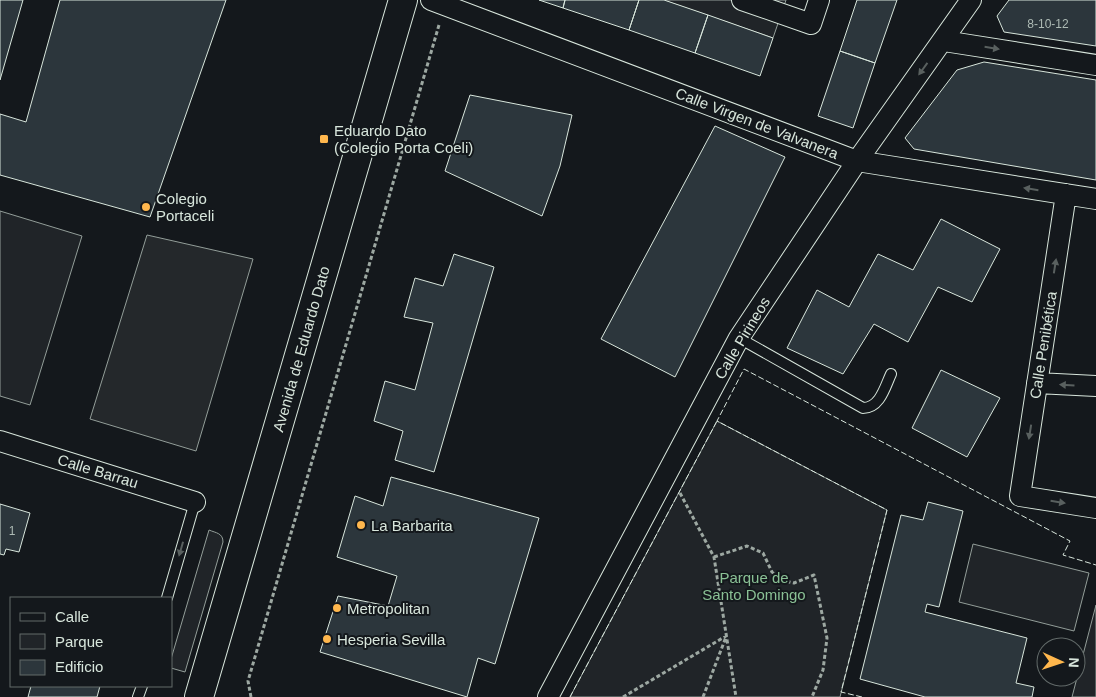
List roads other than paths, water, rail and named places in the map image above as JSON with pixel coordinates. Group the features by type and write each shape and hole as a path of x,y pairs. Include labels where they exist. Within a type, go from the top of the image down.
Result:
{"main road":[{"name":"Avenida de Eduardo Dato","path":"199,697 403,0"}],"street":[{"name":"Calle Virgen de Valvanera","path":"431,0 857,161 1096,199"},
{"path":"742,0 811,24 819,0"},
{"name":"Calle Pirineos","path":"548,697 739,338 857,161 944,41 971,0"},
{"path":"944,41 1096,65"},
{"name":"Calle Penibética","path":"1066,194 1020,496 1096,508"},
{"path":"1037,383 1096,386"},
{"name":"Calle Barrau","path":"0,441 195,502"}],"lane":[{"path":"739,338 863,408 869,408 877,401 891,374"},
{"path":"167,597 195,502"}],"place":[{"name":"Eduardo Dato (Colegio Porta Coeli)","path":"324,139"},
{"name":"Colegio Portaceli","path":"146,207"},
{"name":"La Barbarita","path":"361,525"},
{"name":"Metropolitan","path":"337,608"},
{"name":"Hesperia Sevilla","path":"327,639"}],"park label":[{"name":"Parque de Santo Domingo","path":"754,586"}]}
